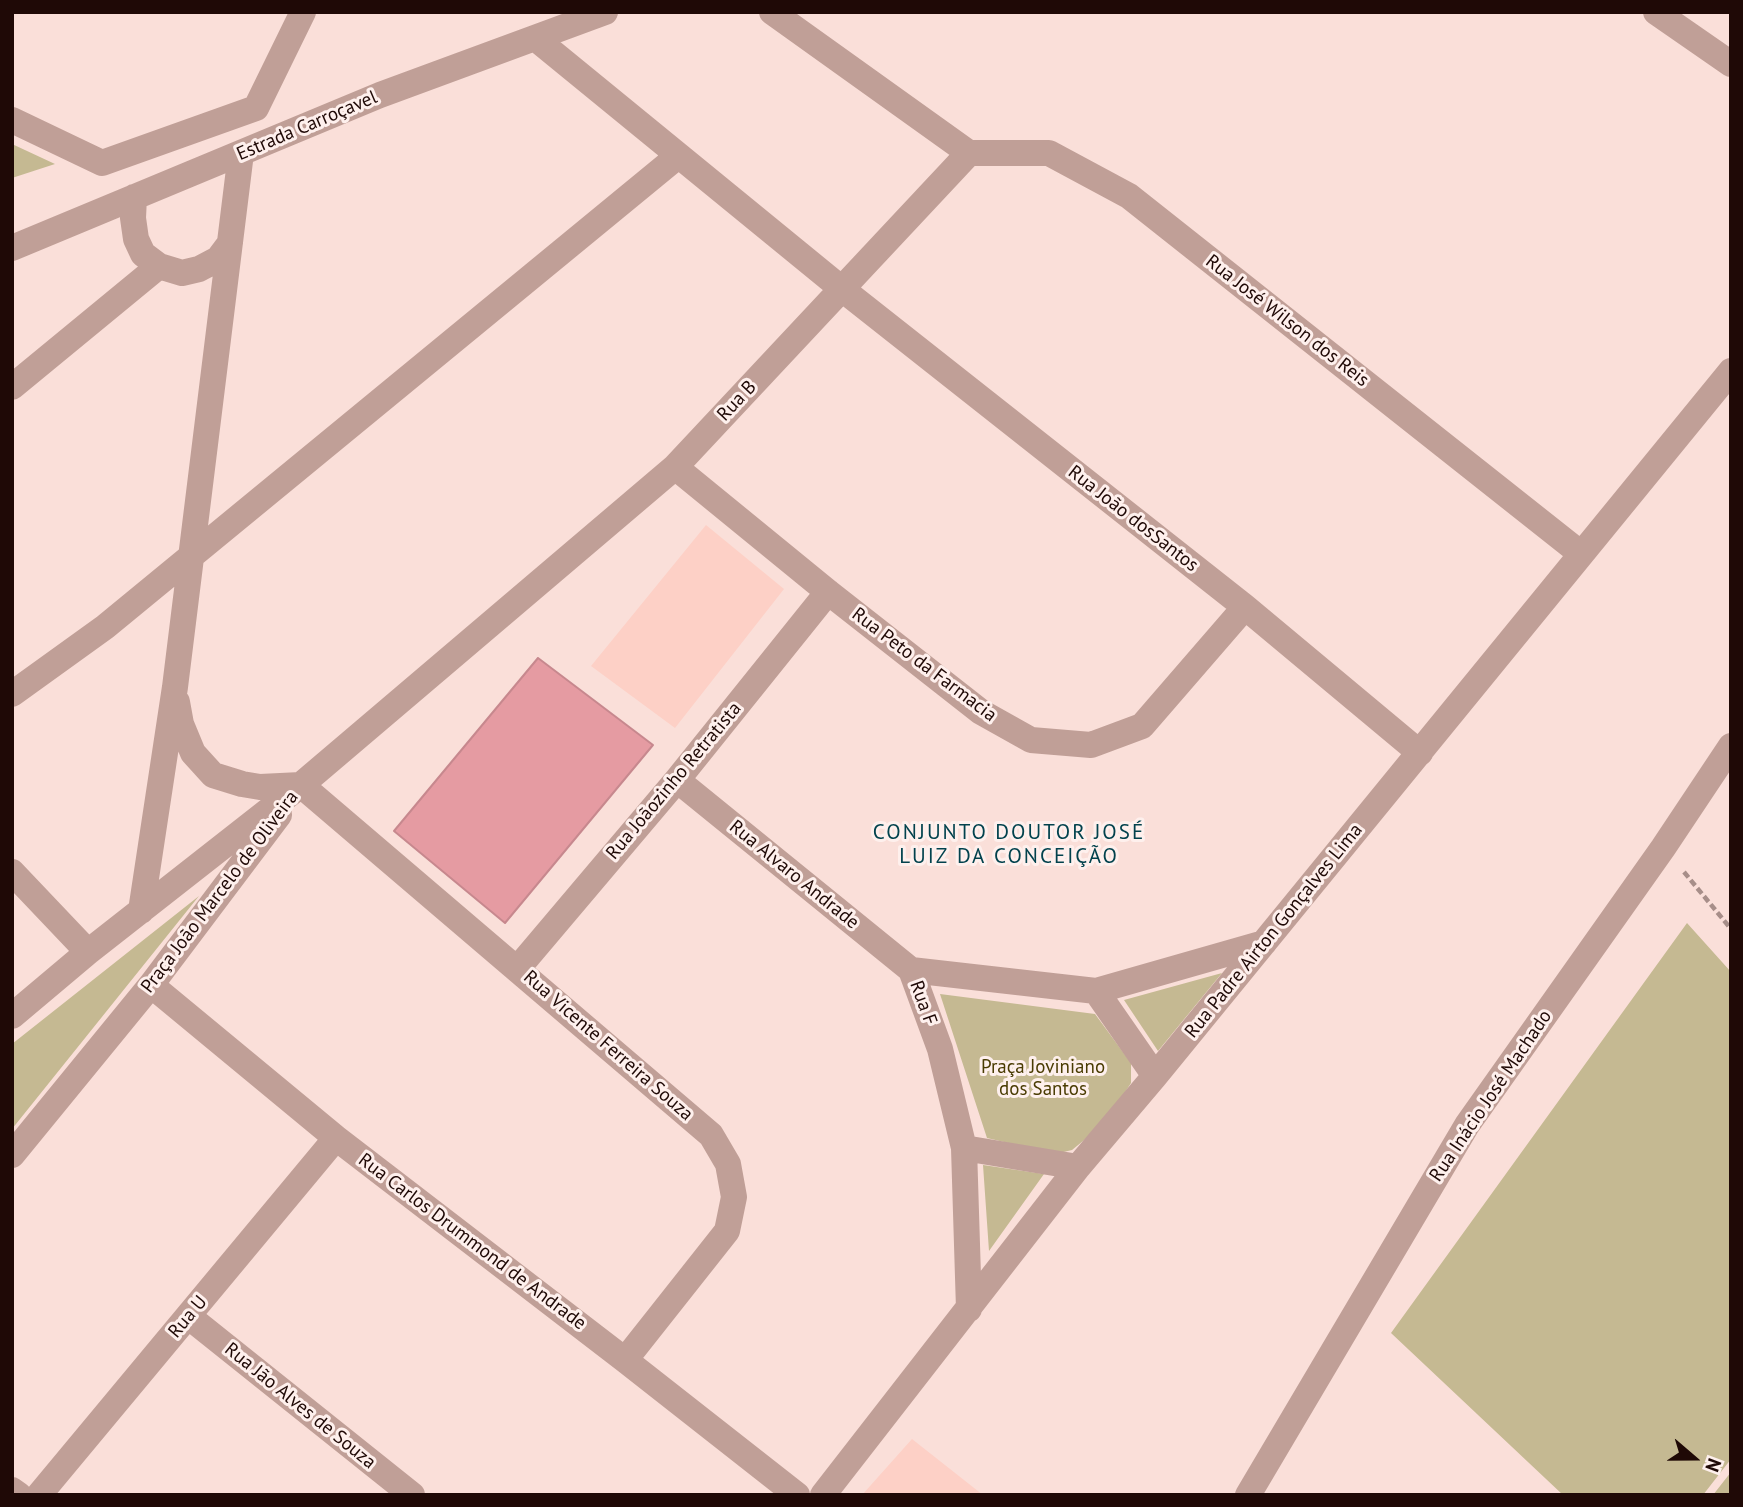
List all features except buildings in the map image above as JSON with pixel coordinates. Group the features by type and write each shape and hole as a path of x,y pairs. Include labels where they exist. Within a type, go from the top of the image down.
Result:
{"street":[{"path":"12,120 102,163 256,108 303,12"},
{"name":"Estrada Carroçavel","path":"12,248 380,95 605,12"},
{"path":"772,12 969,153"},
{"path":"1656,12 1731,64"},
{"name":"Rua João dosSantos","path":"535,38 842,289 1245,607 1420,753"},
{"path":"141,911 175,687 242,153"},
{"name":"Rua B","path":"301,785 675,467 969,153"},
{"name":"Rua José Wilson dos Reis","path":"969,153 1049,153 1129,196 1580,553"},
{"path":"12,694 105,627 678,156"},
{"path":"134,197 136,239 143,254 159,266 182,273 199,269 218,259 230,243"},
{"path":"12,387 159,266"},
{"name":"Rua Padre Airton Gonçalves Lima","path":"822,1495 1078,1167 1731,371"},
{"name":"Rua Peto da Farmacia","path":"675,467 981,712 1031,740 1091,745 1142,726 1245,607"},
{"name":"Rua Joãozinho Retratista","path":"518,968 677,780 828,592"},
{"path":"175,687 181,724 193,753 213,775 260,787 301,785"},
{"name":"Rua Inácio José Machado","path":"1248,1495 1467,1125 1663,848 1731,746"},
{"name":"Rua Alvaro Andrade","path":"677,780 911,970"},
{"name":"Praça João Marcelo de Oliveira","path":"12,1016 88,952 301,785"},
{"name":"Praça João Marcelo de Oliveira","path":"12,1156 151,985 301,785"},
{"name":"Rua Vicente Ferreira Souza","path":"301,785 711,1135 728,1164 734,1197 727,1231 625,1360"},
{"path":"12,872 88,952"},
{"name":"Rua F","path":"969,1309 964,1148 940,1049 911,970 1096,991 1264,943"},
{"name":"Rua Carlos Drummond de Andrade","path":"151,985 336,1138 797,1495"},
{"path":"1096,991 1155,1076"},
{"name":"Rua U","path":"39,1495 336,1138"},
{"path":"964,1148 1078,1167"},
{"name":"Rua Jão Alves de Souza","path":"188,1316 412,1495"},
{"path":"12,1490 19,1495"}],"path":[{"path":"1663,848 1731,929"}],"shaded area":[{"path":"706,525 784,589 675,728 591,666"},
{"path":"912,1439 983,1495 862,1495"}],"green space":[{"path":"12,144 55,164 12,178"},
{"path":"199,896 12,1129 12,1044"},
{"path":"1687,923 1731,972 1731,1459 1703,1495 1563,1495 1391,1333"},
{"path":"1222,973 1158,1051 1124,1000"},
{"name":"Praça Joviniano dos Santos","path":"940,994 1095,1014 1131,1063 1131,1083 1105,1123 1072,1150 1055,1154 987,1138"},
{"path":"983,1165 1044,1174 989,1251"},
{"path":"1731,1472 1731,1495 1713,1495"}],"district":[{"name":"CONJUNTO DOUTOR JOSÉ LUIZ DA CONCEIÇÃO","path":"1009,845"}]}
